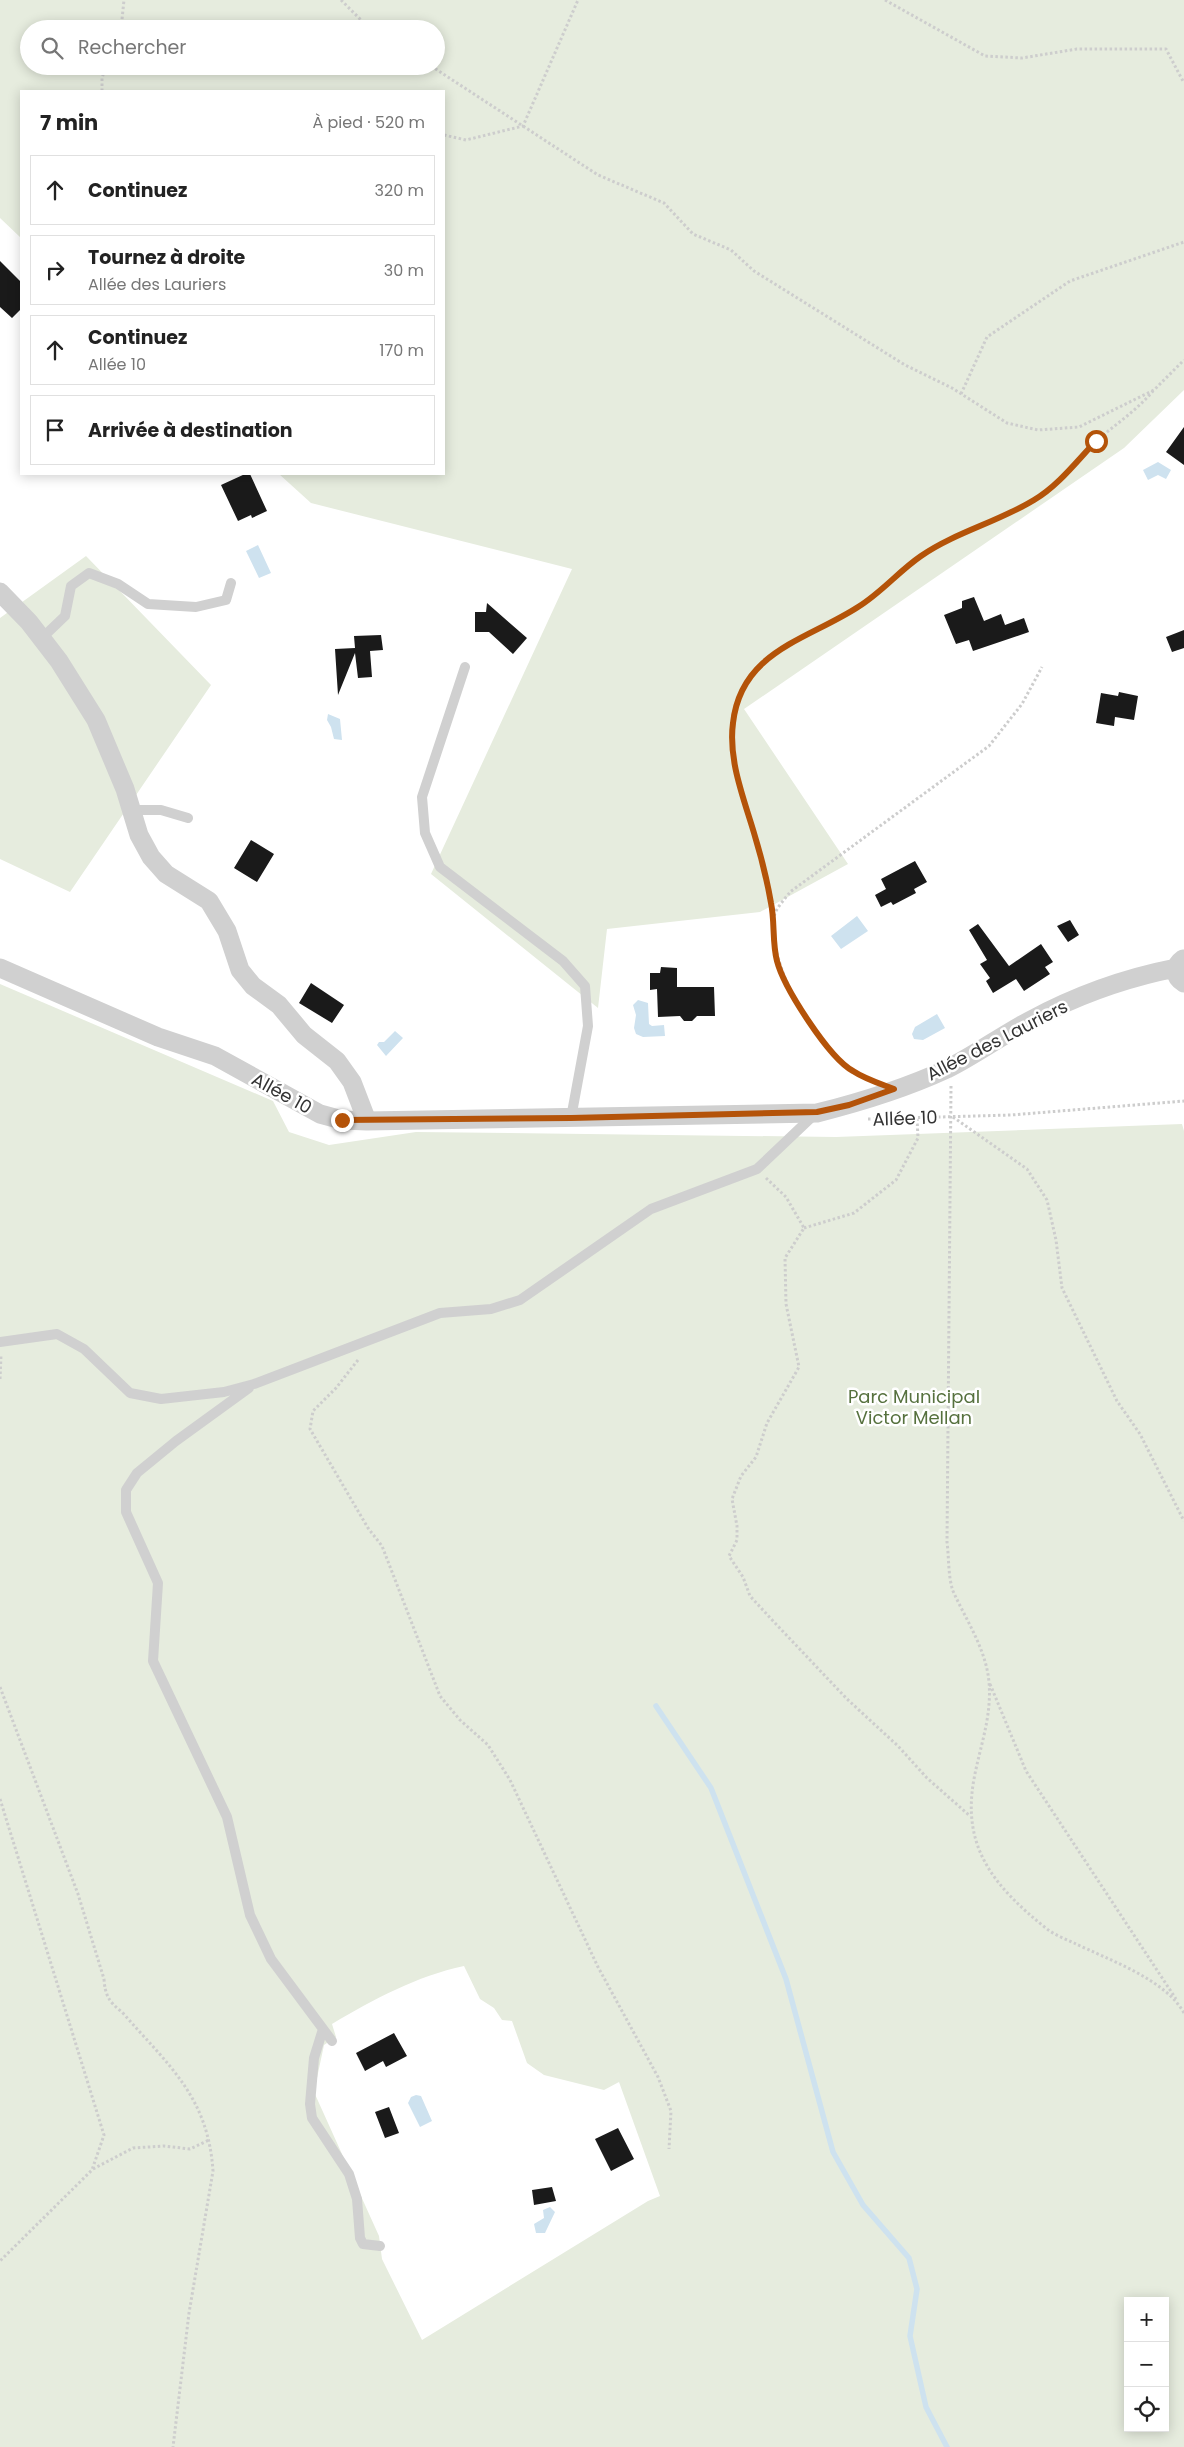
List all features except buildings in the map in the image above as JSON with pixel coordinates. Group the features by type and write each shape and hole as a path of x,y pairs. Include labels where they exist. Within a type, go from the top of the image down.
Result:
{"street":[{"path":"0,592 30,622 96,720 131,810 139,836 151,857 166,874 209,901 227,932 240,970 253,986 278,1005 304,1034 336,1061 352,1082 367,1121"},
{"name":"Allée 10","path":"0,968 158,1037 215,1056 320,1114 342,1120 571,1118 817,1112"},
{"name":"Allée des Lauriers","path":"817,1112 849,1105 947,1069 1030,1020 1090,993 1135,976 1181,970"}],"lane":[{"path":"42,638 65,616 72,586 89,573 118,584 148,604 196,607 226,600 230,583"},
{"path":"465,668 422,797 425,833 440,868 563,961 585,986 588,1026 571,1118"},
{"path":"131,810 161,810 188,818"},
{"path":"0,1342 57,1334 84,1349 130,1393 161,1399 224,1392 254,1384 440,1313 491,1309 520,1300 651,1209 757,1169 817,1112"},
{"path":"254,1384 176,1441 137,1473 126,1490 126,1512 158,1584 152,1662 227,1817 250,1915 271,1959 332,2041"},
{"path":"323,2029 314,2058 310,2104 312,2118 349,2174 357,2199 360,2238 363,2244 380,2246"}],"path":[{"path":"122,20 124,0"},
{"path":"341,0 361,20"},
{"path":"523,126 578,0"},
{"path":"885,0 985,56 1022,58 1077,49 1166,49 1184,83"},
{"path":"102,90 103,75"},
{"path":"445,75 598,175 664,203 693,234 731,250 754,271 905,365 961,394 1007,423 1038,430 1079,427 1154,390"},
{"path":"445,135 466,140 523,126"},
{"path":"961,394 987,337 1070,280 1129,262 1184,242"},
{"path":"894,1089 852,1071 838,1059 815,1030 784,979 774,944 774,916 735,761 732,725 742,689 764,661 794,641 859,607 920,556 950,538 1040,496 1096,441 1138,409 1184,360"},
{"path":"774,916 790,892 989,746 1022,704 1042,668"},
{"path":"947,1069 952,1096 947,1542 952,1589 976,1636 989,1681 1026,1771 1184,2013"},
{"name":"Allée 10","path":"859,1120 1011,1115 1184,1101"},
{"path":"952,1116 1027,1168 1047,1200 1056,1240 1062,1288 1117,1401 1140,1434 1184,1521"},
{"path":"916,1118 918,1138 896,1180 854,1213 804,1228 785,1258 786,1304 799,1366 767,1423 756,1457 741,1476 732,1499 738,1526 737,1540 729,1556 743,1576 750,1596 774,1622 847,1699 898,1746 927,1778 970,1816"},
{"path":"757,1169 786,1197 804,1228"},
{"path":"0,1342 0,1379"},
{"path":"363,1342 359,1359 336,1388 313,1411 310,1429 368,1528 382,1546 440,1696 460,1720 488,1744 510,1780 598,1966 658,2077 670,2112 669,2149"},
{"path":"989,1681 988,1722 974,1780 970,1816 980,1856 1011,1899 1050,1931 1143,1976 1177,2001"},
{"path":"0,1686 78,1894 104,1979 105,1992 111,2004 122,2012 187,2086 205,2123 209,2140 213,2171 189,2313 173,2447"},
{"path":"0,1799 104,2135 92,2170"},
{"path":"0,2261 56,2208 92,2170 133,2148 164,2146 190,2149 209,2140"}],"green space":[{"path":"0,0 1184,0 1184,390 1124,448 744,709 848,864 760,912 607,929 598,1008 431,874 572,569 311,503 280,475 445,475 445,90 20,90 20,237 0,218"},
{"path":"86,556 211,685 70,892 0,859 0,618"},
{"name":"Parc Municipal Victor Mellan","path":"0,984 273,1101 289,1132 329,1145 416,1132 836,1137 1182,1124 1184,1131 1184,2447 0,2447","holes":["464,1966 480,1999 494,2008 502,2020 512,2021 527,2063 544,2075 604,2090 619,2082 660,2196 648,2201 422,2340 382,2259 379,2236 314,2092 324,2045 336,2037 332,2024 364,2006 413,1982"]}],"water":[{"path":"1158,462 1171,470 1166,479 1158,475 1148,480 1143,470"},
{"path":"258,545 271,573 259,578 246,551"},
{"path":"328,714 340,719 342,740 334,739 327,720"},
{"path":"857,916 868,931 841,949 831,936"},
{"path":"638,1000 648,1003 649,1024 652,1026 664,1025 665,1036 643,1037 636,1034 634,1028 636,1015 633,1005"},
{"path":"937,1014 945,1028 923,1040 914,1039 912,1034 915,1027"},
{"path":"395,1031 403,1038 386,1056 377,1045 379,1042 384,1042"},
{"path":"421,2096 432,2121 420,2127 408,2103 411,2097"},
{"path":"550,2207 555,2212 545,2233 536,2233 534,2224 544,2218 543,2210"}],"waterway":[{"path":"656,1706 711,1788 786,1979 833,2152 863,2205 909,2258 917,2289 910,2336 926,2407 947,2447"}],"route":[{"path":"342,1120 571,1118 817,1112 849,1105 894,1089 852,1071 838,1059 815,1030 784,979 774,944 774,916 768,889 735,761 732,725 736,707 742,689 764,661 794,641 859,607 920,556 950,538 1033,501 1047,491 1096,441"}]}
